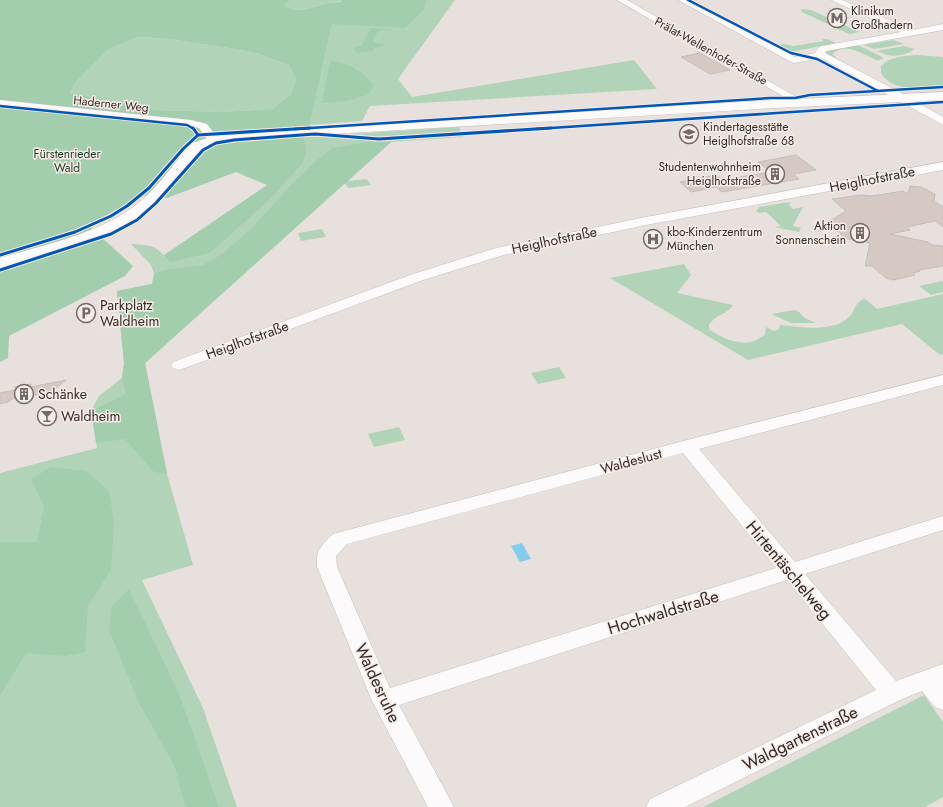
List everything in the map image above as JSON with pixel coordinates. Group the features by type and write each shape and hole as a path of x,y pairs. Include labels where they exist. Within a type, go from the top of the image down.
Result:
{"street":[{"name":"Prälat-Wellenhofer-Straße","path":"621,0 802,102"},
{"path":"682,0 794,60 822,55 943,122"},
{"path":"835,0 911,33"},
{"path":"822,55 820,51 822,49 943,27"},
{"path":"0,263 76,240 105,230 117,224 150,202 192,151 198,146 213,140 314,131 802,102 943,96"},
{"name":"Haderner Weg","path":"0,103 191,123 203,126 213,140"},
{"name":"Heiglhofstraße","path":"179,365 418,277 501,251 646,221 943,166"},
{"name":"Waldeslust","path":"326,555 340,539 687,446 943,380"},
{"name":"Hirtentäschelweg","path":"687,446 790,572 892,693"},
{"name":"Hochwaldstraße","path":"384,701 404,692 943,523"},
{"name":"Waldesruhe","path":"326,555 327,567 384,701 441,807"},
{"path":"935,676 943,700"},
{"name":"Waldgartenstraße","path":"659,807 892,693 935,676"}],"green space":[{"name":"Fürstenrieder Wald","path":"0,0 293,0 287,2 285,6 300,10 341,2 341,0 427,0 425,9 405,28 332,24 310,125 304,137 307,149 302,164 269,200 210,253 170,263 164,255 267,185 236,172 167,198 139,195 118,209 88,225 133,266 125,276 9,336 8,358 0,362","holes":["139,37 169,39 256,53 289,65 296,80 290,95 272,109 220,112 158,110 70,93 75,83 109,49"]},
{"path":"293,0 341,1 300,10 285,6 287,2"},
{"path":"427,0 455,0 398,79 412,97 634,60 657,89 370,106 362,121 310,125 332,24 348,24 425,9"},
{"path":"801,9 811,10 860,32 849,34 802,12"},
{"path":"370,28 394,29 378,31 373,41 375,43 388,45 374,48 373,51 357,53 355,51 355,47 362,46"},
{"path":"139,37 169,39 256,53 289,65 296,80 290,95 272,109 220,112 158,110 70,94 75,83 109,49"},
{"path":"822,39 827,39 836,43 791,52 777,45 783,44 794,46 824,41"},
{"path":"894,40 904,44 874,49 864,45"},
{"path":"858,45 884,58 878,61 855,50 849,49 837,50 832,54 836,57 833,58 826,54 827,51"},
{"path":"904,46 915,49 906,54 896,56 887,55 877,51"},
{"path":"917,55 943,57 943,85 918,88 901,87 887,80 881,73 881,66 893,58"},
{"path":"330,61 350,66 365,76 374,86 367,95 347,101 322,103"},
{"path":"459,127 463,137 391,142 348,181 367,179 371,185 348,188 345,183 145,363 167,474 193,565 142,580 203,708 237,807 0,807 0,473 97,448 91,411 99,396 122,378 124,363 117,291 152,284 154,274 151,265 131,244 154,247 170,263 210,253 307,149 304,137"},
{"path":"369,142 391,142 145,363 167,474 154,472 125,439 96,443 91,411 126,394 122,378 124,363 117,291 152,284 154,274 164,270 203,265 222,254 251,229 290,186 332,148"},
{"path":"791,203 788,204 793,209 803,207 793,226 801,228 799,232 774,227 781,226 766,212 759,213 756,211 759,207"},
{"path":"322,229 326,237 301,241 298,233"},
{"path":"684,264 691,275 677,293 733,305 728,311 714,319 709,325 709,329 729,340 746,343 753,341 765,335 766,327 774,331 779,329 780,325 816,328 834,325 849,317 857,304 864,298 877,309 943,294 943,354 940,355 902,324 748,360 610,278"},
{"path":"942,281 943,292 931,295 919,286"},
{"path":"794,310 799,312 805,318 816,323 791,323 771,314"},
{"path":"559,367 566,378 538,384 531,373"},
{"path":"399,427 405,440 374,447 368,434"},
{"path":"51,467 86,471 109,491 114,524 111,570 88,606 85,652 66,656 26,653 0,696 0,542 37,542 44,506 31,479"},
{"path":"129,589 179,694 219,807 185,807 175,767 139,703 109,630 111,607"},
{"path":"924,695 943,722 943,797 925,807 703,807"}],"water":[{"path":"522,543 531,559 520,562 511,546"}],"building":[{"path":"700,53 730,70 710,74 681,57"},
{"name":"Studentenwohnheim Heiglhofstraße","path":"796,155 816,170 793,174 799,179 722,192 716,187 691,192 680,182 716,175 722,180 771,172 758,162"},
{"name":"Aktion Sonnenschein","path":"910,186 921,187 935,194 934,201 943,207 943,227 935,221 907,227 910,230 890,234 928,242 932,245 943,246 943,266 919,270 920,271 913,273 915,275 893,280 886,278 872,266 865,266 870,243 843,238 840,232 820,227 846,211 832,199 861,195 872,196 903,191 908,194"},
{"name":"Schänke","path":"66,380 47,395 39,396 31,393 31,395 15,397 8,402 0,404 0,393 15,390 15,387 31,384 31,387"}],"cycle path":[{"path":"688,0 791,53 817,59 878,91"},
{"path":"0,255 75,232 111,216 142,195 183,149 198,135 770,98 795,98 810,95 943,87"},
{"path":"0,270 111,234 137,220 156,203 203,150 216,143 234,140 315,134 379,139 943,102"},
{"path":"0,106 187,125 193,127 198,135"}],"place":[{"name":"Klinikum Großhadern","path":"837,18"},
{"name":"Kindertagesstätte Heiglhofstraße 68","path":"689,134"},
{"name":"Studentenwohnheim Heiglhofstraße","path":"775,174"},
{"name":"Aktion Sonnenschein","path":"860,233"},
{"name":"kbo-Kinderzentrum München","path":"653,239"},
{"name":"Parkplatz Waldheim","path":"86,313"},
{"name":"Schänke","path":"24,394"},
{"name":"Waldheim","path":"47,416"}]}
